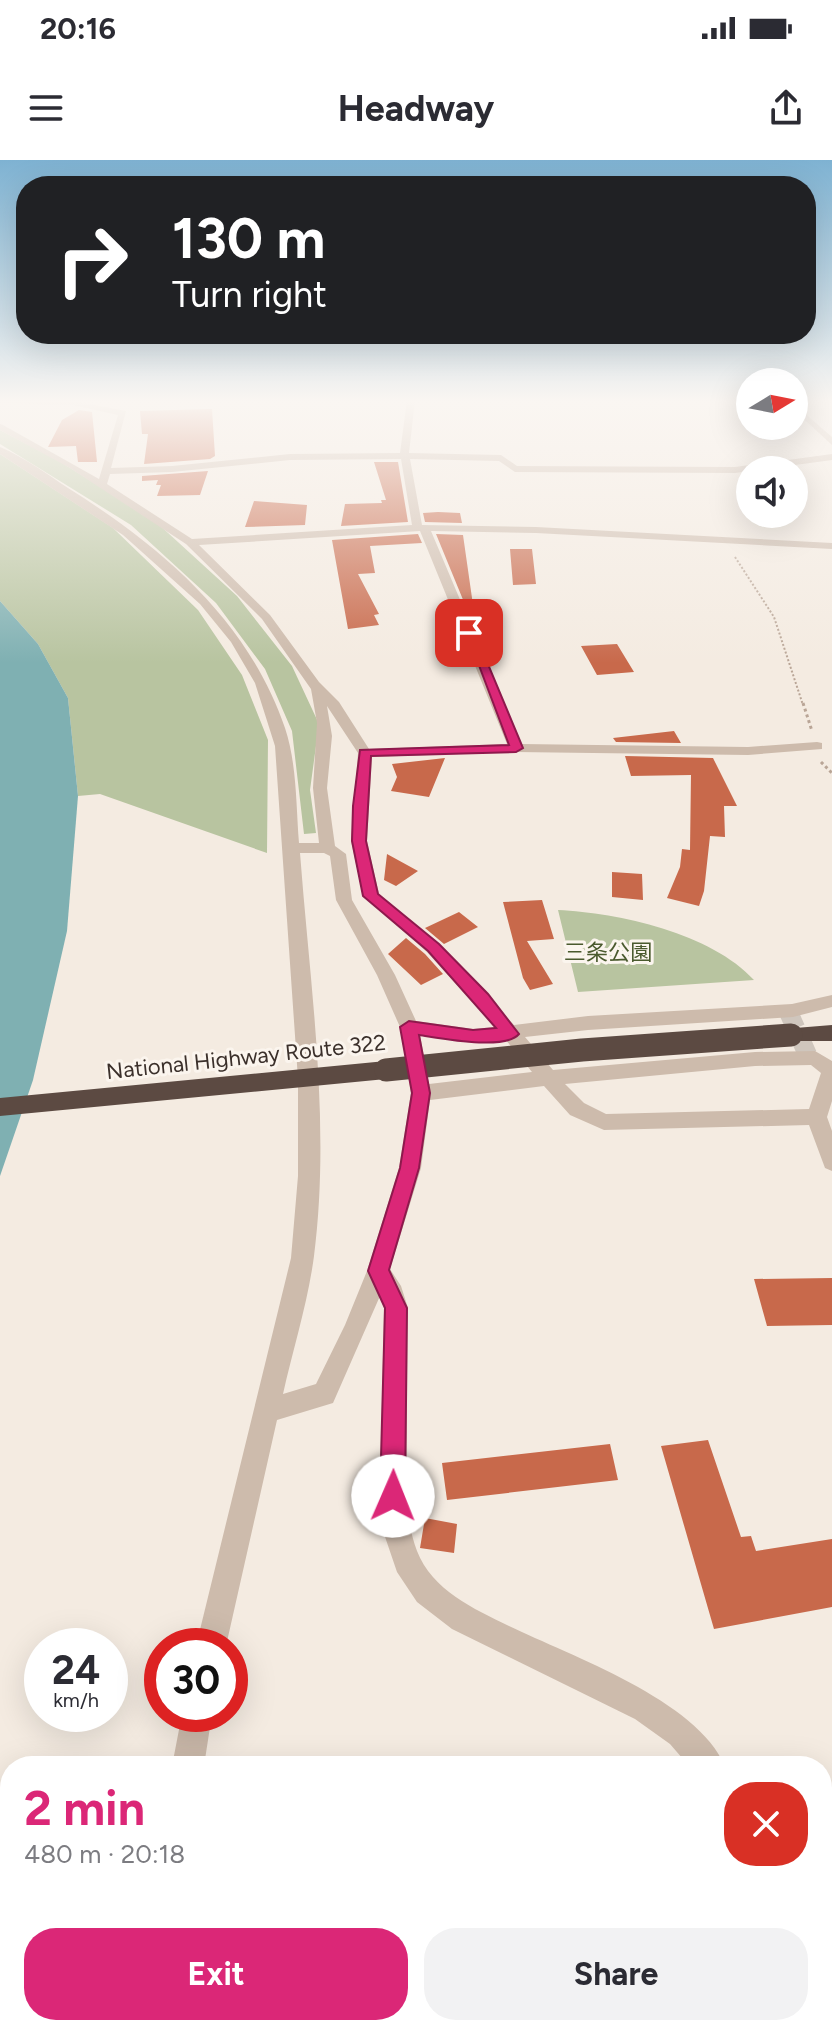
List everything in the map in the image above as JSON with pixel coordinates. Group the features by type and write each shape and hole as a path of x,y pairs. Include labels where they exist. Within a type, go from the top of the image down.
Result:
{"highway":[{"name":"National Highway Route 322","path":"0,1107 582,1050 832,1033"}],"street":[{"path":"62,488 158,557 235,641 267,696 279,731 286,772 308,1079 309,1176 302,1258 215,1628"},
{"path":"107,488 190,542 266,617 314,685 334,705 365,753 359,841 371,896 433,948 482,999 577,1109 604,1122 817,1117"},
{"path":"413,488 420,528 516,748"},
{"path":"190,542 420,528 536,530 832,546"},
{"path":"314,685 324,711 327,738 321,776 327,848"},
{"path":"365,753 516,748 748,751 817,746"},
{"path":"266,1411 324,1394 356,1329 378,1271 410,1168 421,1093 409,1027 386,975 344,900 338,854 327,848 291,848"},
{"path":"409,1027 473,1036 510,1034 588,1023 793,1010 832,1001"},
{"path":"421,1093 548,1078 768,1059 815,1058 831,1071 817,1117 832,1162"},
{"path":"378,1271 389,1286 396,1308 393,1496 396,1528 407,1562 427,1592 462,1619 646,1708 681,1733 701,1756"},
{"path":"190,1756 194,1732"}],"path":[{"path":"724,542 774,617 817,746"}],"green space":[{"path":"0,488 51,488 113,528 198,610 242,675 268,740 267,853 100,794 78,796 68,698 38,644 0,601"},
{"path":"70,488 101,488 155,521 237,596 292,666 319,724 310,790 316,833 304,834 292,731 265,669 216,603 131,525"},
{"name":"三条公園","path":"558,910 608,916 663,928 714,950 754,980 578,992"}],"water":[{"path":"0,601 38,644 68,698 78,796 67,931 33,1080 0,1176"}],"building":[{"path":"160,488 202,488 200,495 157,496"},
{"path":"382,488 402,488 408,522 341,526 345,504 382,503 381,500 386,500"},
{"path":"254,501 307,505 305,525 245,527"},
{"path":"423,513 460,513 462,523 425,522"},
{"path":"418,534 422,543 370,546 375,573 358,574 379,614 374,615 379,625 348,629 332,540"},
{"path":"436,534 463,535 473,605 466,607"},
{"path":"510,549 532,549 536,584 513,585"},
{"path":"617,644 634,672 597,675 581,646"},
{"path":"674,731 681,743 616,742 613,738"},
{"path":"625,756 713,758 737,806 724,806 725,837 710,836 704,891 699,906 667,898 680,867 682,849 690,850 691,775 631,776"},
{"path":"445,758 429,797 391,791 397,777 392,764"},
{"path":"387,854 418,871 396,886 384,880"},
{"path":"612,872 642,874 643,900 612,897"},
{"path":"542,900 554,939 527,941 553,984 530,990 523,978 503,902"},
{"path":"459,912 478,927 444,944 425,928"},
{"path":"406,938 443,974 421,985 388,954"},
{"path":"832,1278 832,1325 767,1326 754,1279"},
{"path":"708,1440 741,1537 751,1536 756,1551 832,1539 832,1607 714,1629 661,1446"},
{"path":"610,1444 618,1480 447,1500 442,1463"},
{"path":"425,1518 457,1524 454,1553 420,1548"}],"tunnel":[{"path":"788,1011 809,1058"}],"route":[{"path":"393,1496 396,1308 389,1286 378,1271 410,1168 421,1093 409,1027 473,1036 510,1034 482,999 433,948 371,896 359,841 360,806 365,753 516,748 469,633"}]}
